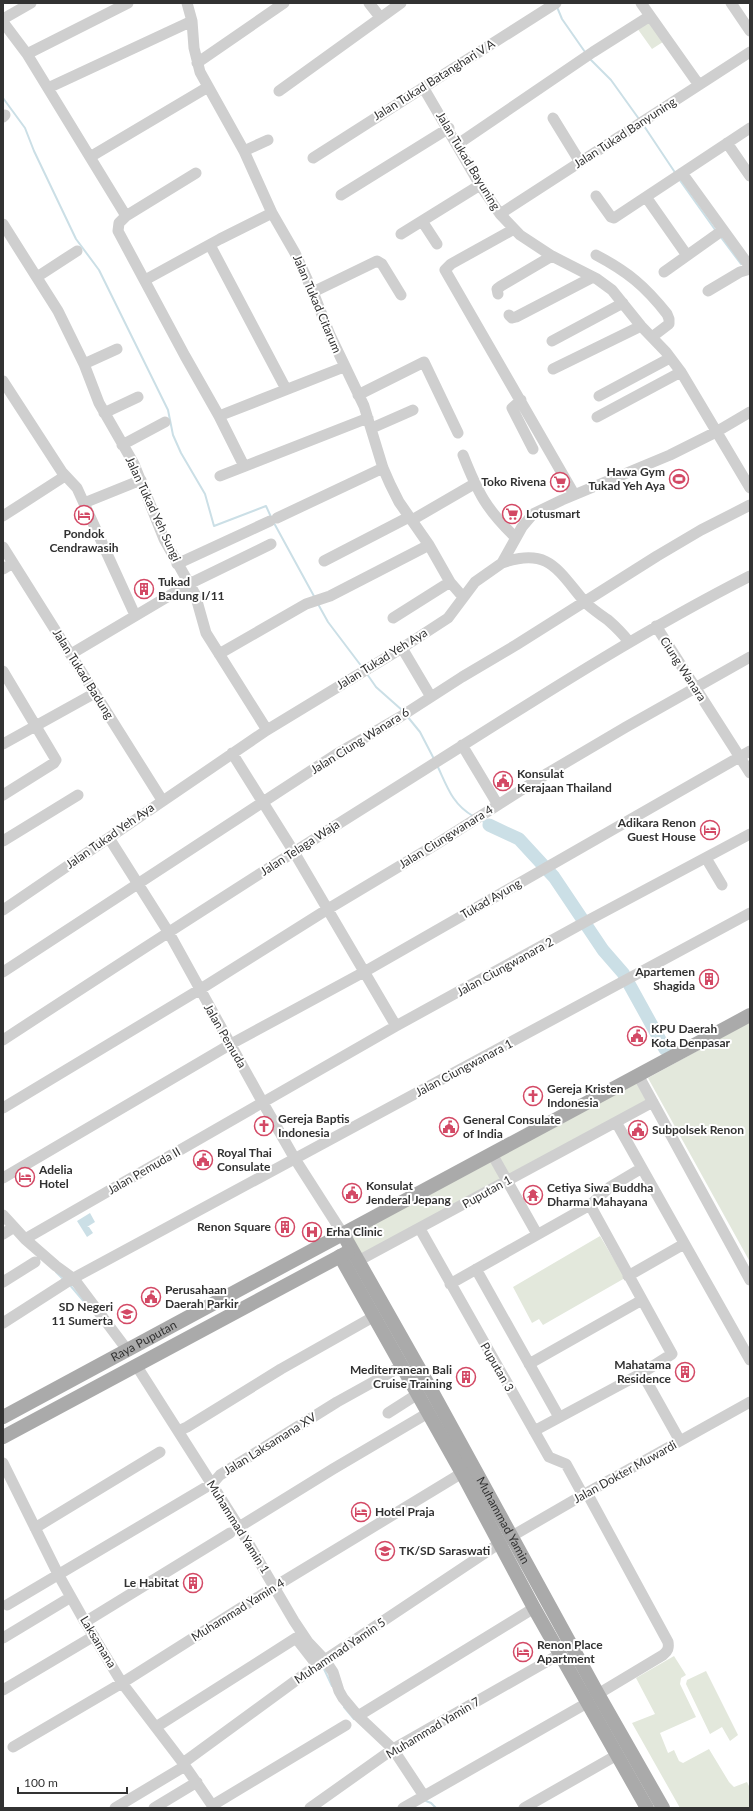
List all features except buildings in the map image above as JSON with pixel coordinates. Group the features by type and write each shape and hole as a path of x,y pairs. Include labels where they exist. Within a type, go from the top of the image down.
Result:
{"main road":[{"name":"Raya Puputan","path":"3,1417 262,1279 750,1015"},
{"name":"Muhammad Yamin","path":"343,1234 373,1317 462,1473 505,1540 534,1608 560,1654 595,1703 663,1808"},
{"name":"Raya Puputan","path":"3,1437 270,1294 350,1256"},
{"name":"Muhammad Yamin","path":"350,1256 429,1386 505,1540 595,1703 617,1755 647,1808"},
{"path":"262,1279 270,1294"},
{"path":"50,1393 58,1407"}],"street":[{"path":"31,3 3,20 27,54 126,216"},
{"path":"27,54 128,3"},
{"name":"Jalan Tukad Citarum","path":"188,3 192,21 197,64 208,87 244,151 272,213 295,253 313,292 330,335 370,423 383,468 399,502 429,546 450,582 463,597"},
{"path":"197,64 284,3"},
{"path":"370,3 380,17"},
{"path":"279,91 401,3"},
{"path":"641,3 699,85"},
{"path":"732,3 750,31"},
{"name":"Jalan Tukad Batanghari V A","path":"313,158 553,5"},
{"path":"458,144 589,55 650,16"},
{"path":"48,88 192,21"},
{"name":"Jalan Tukad Banyuning","path":"500,214 635,128 750,52"},
{"path":"90,157 208,87"},
{"name":"Jalan Tukad Bayuning","path":"423,87 449,128 480,185 500,214 514,229 552,256 593,277 612,290 641,326 670,358 680,372 750,488"},
{"path":"553,118 580,162"},
{"path":"341,195 449,128"},
{"path":"596,196 611,217 614,218 750,128"},
{"path":"244,151 268,140"},
{"path":"727,143 750,176"},
{"path":"196,173 126,216 119,223 118,231 219,416 244,466"},
{"path":"677,176 717,234 747,269 708,291"},
{"path":"401,234 480,185"},
{"path":"646,197 686,254"},
{"path":"145,280 272,213"},
{"path":"422,221 437,244"},
{"name":"Jalan Tukad Yeh Sungi","path":"3,224 58,311 84,364 104,413 141,480 164,539 177,564 193,582 206,633 268,730"},
{"path":"514,229 445,268 574,494"},
{"path":"664,272 686,254 717,234"},
{"path":"210,245 286,389"},
{"path":"37,277 77,251"},
{"path":"596,255 635,278 667,314 669,324 652,337"},
{"path":"498,294 497,289 501,286 552,256"},
{"path":"313,292 377,261 382,264 401,295"},
{"path":"509,315 512,318 516,317 593,277"},
{"path":"552,341 623,303"},
{"path":"553,369 641,326"},
{"path":"84,364 117,349"},
{"path":"599,396 670,358"},
{"path":"358,394 424,362 458,433"},
{"path":"219,416 344,367"},
{"path":"597,417 680,372"},
{"path":"3,381 65,476 75,485 135,615"},
{"path":"104,413 138,397"},
{"path":"521,400 512,408 533,449"},
{"path":"220,476 244,466 413,410"},
{"name":"Jalan Tukad Yeh Aya","path":"3,910 232,753 448,618 457,608 463,597 475,582 502,562 516,538 534,514 574,494 670,455 716,432 750,412"},
{"path":"122,445 164,422"},
{"path":"463,455 474,484 494,517 516,538"},
{"path":"177,564 383,468"},
{"path":"3,516 65,476"},
{"path":"84,503 141,480"},
{"path":"324,561 411,519 474,484"},
{"name":"Jalan Ciung Wanara 6","path":"3,972 335,755 403,715 431,696 701,530 750,505"},
{"path":"71,654 193,582 271,544"},
{"path":"219,654 310,602 324,598 429,546"},
{"name":"Jalan Tukad Badung","path":"3,547 162,800"},
{"path":"502,562 523,556 543,561 551,565 563,575 584,602 610,622 629,642"},
{"path":"3,569 13,563"},
{"path":"656,626 750,576"},
{"path":"393,618 450,582"},
{"name":"Ciung Wanara","path":"462,745 656,626 750,773"},
{"path":"402,648 431,696"},
{"name":"Jalan Ciungwanara 4","path":"3,1108 199,990 328,909 435,846 586,750 750,657"},
{"path":"3,795 54,764 55,758 4,675"},
{"path":"3,744 95,693"},
{"path":"462,745 498,805"},
{"name":"Jalan Telaga Waja","path":"3,1040 168,932 462,745"},
{"name":"Tukad Ayung","path":"3,1178 231,1044 364,972 750,751"},
{"path":"232,753 294,852 396,1026"},
{"path":"3,841 78,795"},
{"name":"Jalan Ciungwanara 2","path":"263,1103 396,1026 750,834"},
{"name":"Jalan Pemuda","path":"108,838 168,932 199,990 295,1159 343,1234"},
{"path":"706,858 722,885"},
{"name":"Jalan Ciungwanara 1","path":"3,1323 69,1281 750,913"},
{"path":"638,1075 750,1280"},
{"name":"Puputan 1","path":"350,1256 420,1229 653,1102"},
{"name":"Jalan Pemuda II","path":"25,1239 263,1103"},
{"path":"616,1122 750,1360"},
{"path":"492,1154 537,1234"},
{"path":"450,1284 590,1205 610,1187 642,1168"},
{"path":"534,1431 642,1373 672,1354 590,1205"},
{"path":"3,1215 25,1239 69,1281 128,1351"},
{"name":"Puputan 3","path":"420,1229 549,1457 567,1465 585,1494 668,1642 669,1647 663,1655 595,1703"},
{"path":"628,1276 684,1244"},
{"path":"3,1282 35,1262"},
{"path":"476,1269 559,1417"},
{"path":"529,1364 642,1300"},
{"path":"178,1431 187,1427 281,1369 373,1317"},
{"name":"Muhammad Yamin 1","path":"136,1365 211,1484 235,1530 274,1587 321,1663 336,1678 339,1691 343,1698 358,1716 393,1749 424,1796"},
{"name":"Jalan Laksamana XV","path":"7,1606 58,1574 211,1484 220,1475 337,1402 402,1366"},
{"path":"642,1373 680,1441"},
{"path":"388,1413 418,1395 429,1386"},
{"name":"Jalan Dokter Muwardi","path":"505,1540 750,1402"},
{"path":"85,1622 333,1469 428,1413"},
{"path":"35,1528 160,1452"},
{"name":"Laksamana","path":"3,1463 58,1574 122,1683 184,1764 213,1807"},
{"name":"Muhammad Yamin 4","path":"13,1747 122,1683 274,1587 462,1473"},
{"name":"Muhammad Yamin 5","path":"115,1808 184,1764 321,1663 505,1540"},
{"path":"3,1638 71,1597"},
{"path":"358,1716 534,1608"},
{"path":"3,1690 94,1636"},
{"path":"156,1727 296,1638 321,1663"},
{"name":"Muhammad Yamin 7","path":"310,1808 393,1749 560,1654"},
{"path":"403,1808 595,1703"},
{"path":"213,1807 346,1725"},
{"path":"524,1808 617,1755"},
{"path":"154,1808 197,1782"}],"shaded area":[{"path":"651,20 666,40 652,49 637,28"},
{"path":"750,1022 750,1262 648,1078"},
{"path":"639,1077 653,1101 359,1260 346,1235"},
{"path":"90,1213 95,1222 87,1227 89,1227 93,1233 87,1237 77,1221"},
{"path":"600,1236 625,1278 543,1325 539,1319 532,1323 513,1287"},
{"path":"674,1656 686,1675 681,1678 680,1684 696,1717 660,1733 668,1753 674,1750 679,1761 683,1763 709,1749 729,1782 734,1787 747,1782 750,1788 750,1808 680,1808 632,1723 655,1714 636,1678"},
{"path":"706,1671 738,1735 730,1741 722,1727 710,1734 686,1684 687,1680"}],"waterway":[{"path":"557,7 562,19 585,52"},
{"path":"590,59 611,80 639,119"},
{"path":"3,98 25,128 34,151 76,239 99,270 168,410 173,435 181,453 205,494 214,526 266,506 271,517"},
{"path":"644,126 676,174"},
{"path":"679,179 716,231"},
{"path":"720,236 741,264"},
{"path":"274,523 315,598"},
{"path":"318,604 328,622 362,667"},
{"path":"367,674 376,687 403,711"},
{"path":"407,716 420,732 434,759"},
{"path":"437,765 455,800 473,816"},
{"path":"482,821 489,825"},
{"path":"489,825 519,839 554,877 603,950 623,973 665,1049"},
{"path":"56,1272 64,1280"},
{"path":"69,1284 86,1304"},
{"path":"324,1669 332,1686"},
{"path":"344,1707 354,1719"},
{"path":"426,1801 431,1803 436,1808"}],"place":[{"name":"Hawa Gym Tukad Yeh Aya","path":"679,479"},
{"name":"Toko Rivena","path":"560,482"},
{"name":"Lotusmart","path":"512,514"},
{"name":"Pondok Cendrawasih","path":"84,515"},
{"name":"Tukad Badung I/11","path":"144,589"},
{"name":"Konsulat Kerajaan Thailand","path":"503,781"},
{"name":"Adikara Renon Guest House","path":"710,830"},
{"name":"Apartemen Shagida","path":"709,979"},
{"name":"KPU Daerah Kota Denpasar","path":"637,1036"},
{"name":"Gereja Kristen Indonesia","path":"533,1096"},
{"name":"Gereja Baptis Indonesia","path":"264,1126"},
{"name":"General Consulate of India","path":"449,1127"},
{"name":"Subpolsek Renon","path":"638,1130"},
{"name":"Royal Thai Consulate","path":"203,1160"},
{"name":"Adelia Hotel","path":"25,1177"},
{"name":"Konsulat Jenderal Jepang","path":"352,1193"},
{"name":"Cetiya Siwa Buddha Dharma Mahayana","path":"533,1195"},
{"name":"Renon Square","path":"285,1227"},
{"name":"Erha Clinic","path":"312,1232"},
{"name":"Perusahaan Daerah Parkir","path":"151,1297"},
{"name":"SD Negeri 11 Sumerta","path":"127,1314"},
{"name":"Mahatama Residence","path":"685,1372"},
{"name":"Mediterranean Bali Cruise Training","path":"466,1377"},
{"name":"Hotel Praja","path":"361,1512"},
{"name":"TK/SD Saraswati","path":"385,1551"},
{"name":"Le Habitat","path":"193,1583"},
{"name":"Renon Place Apartment","path":"523,1652"}]}
